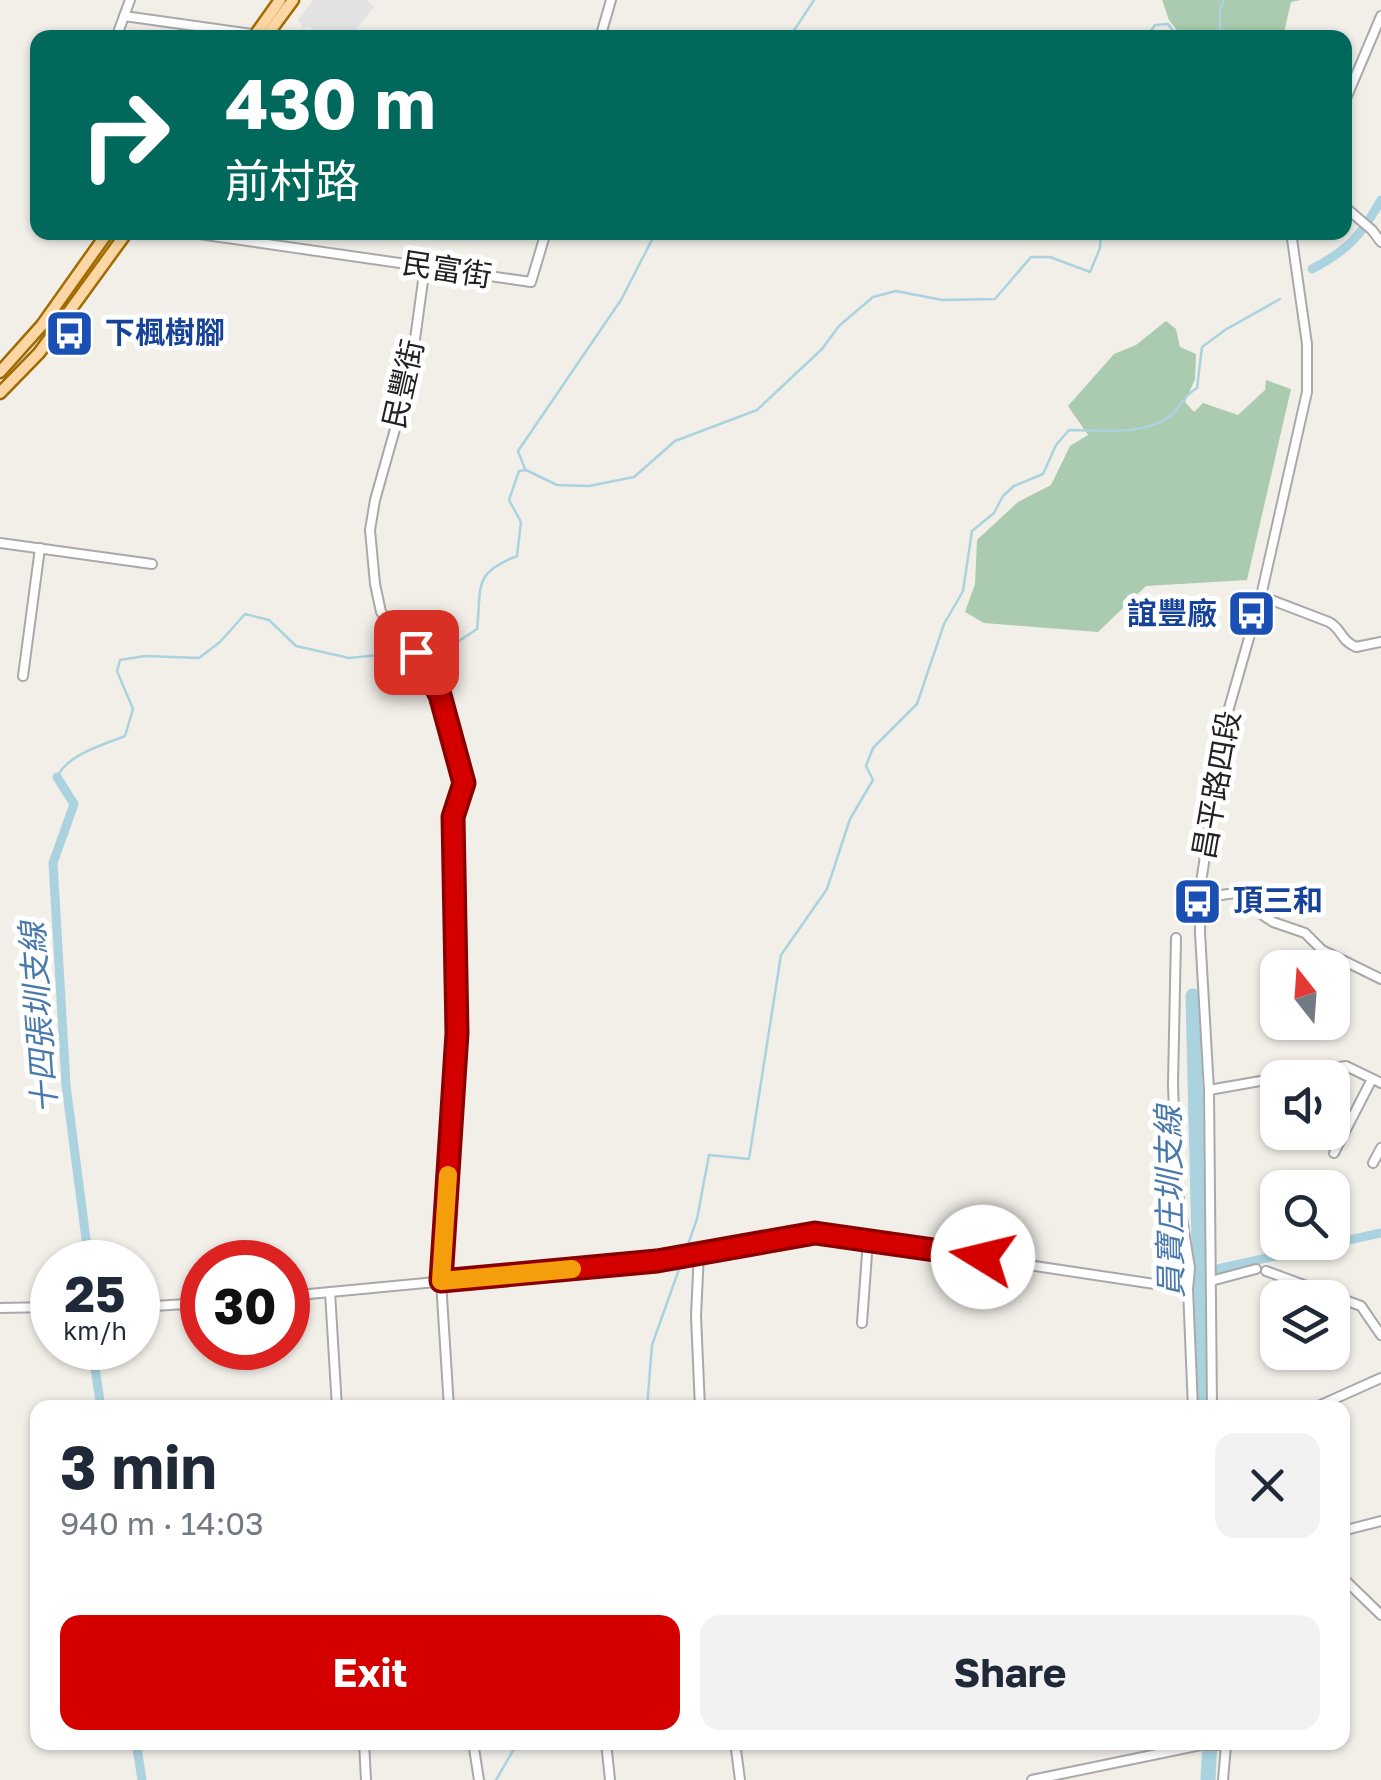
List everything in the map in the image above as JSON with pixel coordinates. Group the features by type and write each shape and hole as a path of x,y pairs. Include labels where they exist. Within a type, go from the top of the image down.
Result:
{"main road":[{"path":"263,30 280,0"},
{"path":"266,30 293,0"},
{"path":"0,372 42,325 102,240"},
{"path":"0,394 39,353 121,240"}],"street":[{"path":"119,30 130,0"},
{"path":"602,0 611,1 602,30"},
{"path":"124,16 219,30"},
{"path":"1352,87 1381,16"},
{"path":"1352,213 1381,242"},
{"name":"民富街","path":"242,240 531,282 544,240"},
{"name":"昌平路四段","path":"1212,1400 1209,1090 1201,898 1226,715 1261,596 1307,392 1307,344 1292,240"},
{"name":"民豐街","path":"402,638 381,612 370,530 410,376 426,266"},
{"path":"0,543 152,564"},
{"path":"23,676 40,548"},
{"path":"1261,596 1329,622 1346,643 1356,647 1381,642"},
{"path":"416,652 440,695 464,783 453,817 457,1033 441,1281 448,1400"},
{"path":"1201,898 1242,892 1253,896 1261,914 1273,922 1306,933 1322,950 1381,980"},
{"path":"1176,938 1176,1181 1190,1268 1193,1400"},
{"path":"1209,1090 1346,1066 1376,1081 1334,1152"},
{"path":"1373,1164 1381,1148"},
{"path":"310,1294 657,1261 815,1233 1188,1289"},
{"path":"862,1323 868,1240"},
{"path":"699,1252 696,1316 700,1400"},
{"path":"1211,1281 1256,1268"},
{"path":"1266,1272 1361,1306 1381,1335"},
{"path":"330,1292 337,1400"},
{"path":"0,1308 30,1307"},
{"path":"1332,1400 1381,1378"},
{"path":"1350,1529 1381,1521"},
{"path":"1350,1585 1381,1615"},
{"path":"364,1750 366,1780"},
{"path":"474,1750 480,1780"},
{"path":"607,1750 610,1780"},
{"path":"736,1750 740,1780"},
{"path":"1032,1780 1181,1750"},
{"path":"1223,1780 1226,1750"}],"green space":[{"path":"1162,0 1301,0 1291,2 1285,30 1177,30"},
{"path":"1166,321 1176,329 1180,347 1196,354 1195,379 1185,402 1194,412 1203,403 1238,415 1265,390 1266,380 1291,389 1247,580 1146,586 1098,632 984,623 965,612 975,584 977,540 1018,502 1051,485 1070,446 1088,435 1068,406 1114,354 1136,345"}],"shaded area":[{"path":"313,0 366,0 374,7 356,30 312,30 310,26 303,28 298,20"}],"waterway":[{"path":"794,30 814,0"},
{"path":"1220,30 1224,0"},
{"path":"1152,30 1155,25 1168,24 1173,30"},
{"path":"1312,269 1352,241 1381,200"},
{"path":"525,469 518,451 621,300 652,240"},
{"path":"57,777 78,756 125,736 133,709 117,671 120,660 145,656 199,658 245,614 269,620 296,646 349,658 399,653 422,640 459,641 477,629 480,591 486,575 517,556 521,522 509,500 519,471 526,470 557,485 589,486 634,477 675,441 757,410 873,297 896,291 942,300 995,299 1031,257 1050,257 1090,272 1100,240"},
{"path":"685,1253 697,1219 709,1155 749,1159 781,955 827,889 850,819 873,780 866,766 873,748 917,704 944,624 963,591 972,531 994,513 1014,486 1043,474 1056,445 1069,430 1135,429 1170,416 1197,388 1202,347 1280,299"},
{"name":"十四張圳支線","path":"57,777 74,804 53,863 66,1085 86,1240"},
{"name":"員寶庄圳支線","path":"1193,996 1203,1400"},
{"path":"1199,1273 1381,1233"},
{"path":"648,1400 652,1345 682,1261"},
{"name":"十四張圳支線","path":"95,1370 100,1400"},
{"name":"十四張圳支線","path":"137,1750 142,1780"},
{"path":"496,1780 513,1750"},
{"name":"員寶庄圳支線","path":"1208,1780 1210,1750"}],"slow traffic":[{"path":"448,1175 441,1281 572,1269"}],"place":[{"name":"下楓樹腳","path":"70,333"},
{"name":"誼豐廠","path":"1252,614"},
{"name":"頂三和","path":"1198,901"}],"route":[{"path":"416,652 440,695 464,783 453,817 457,1033 441,1281 657,1261 815,1233 983,1257"}]}
